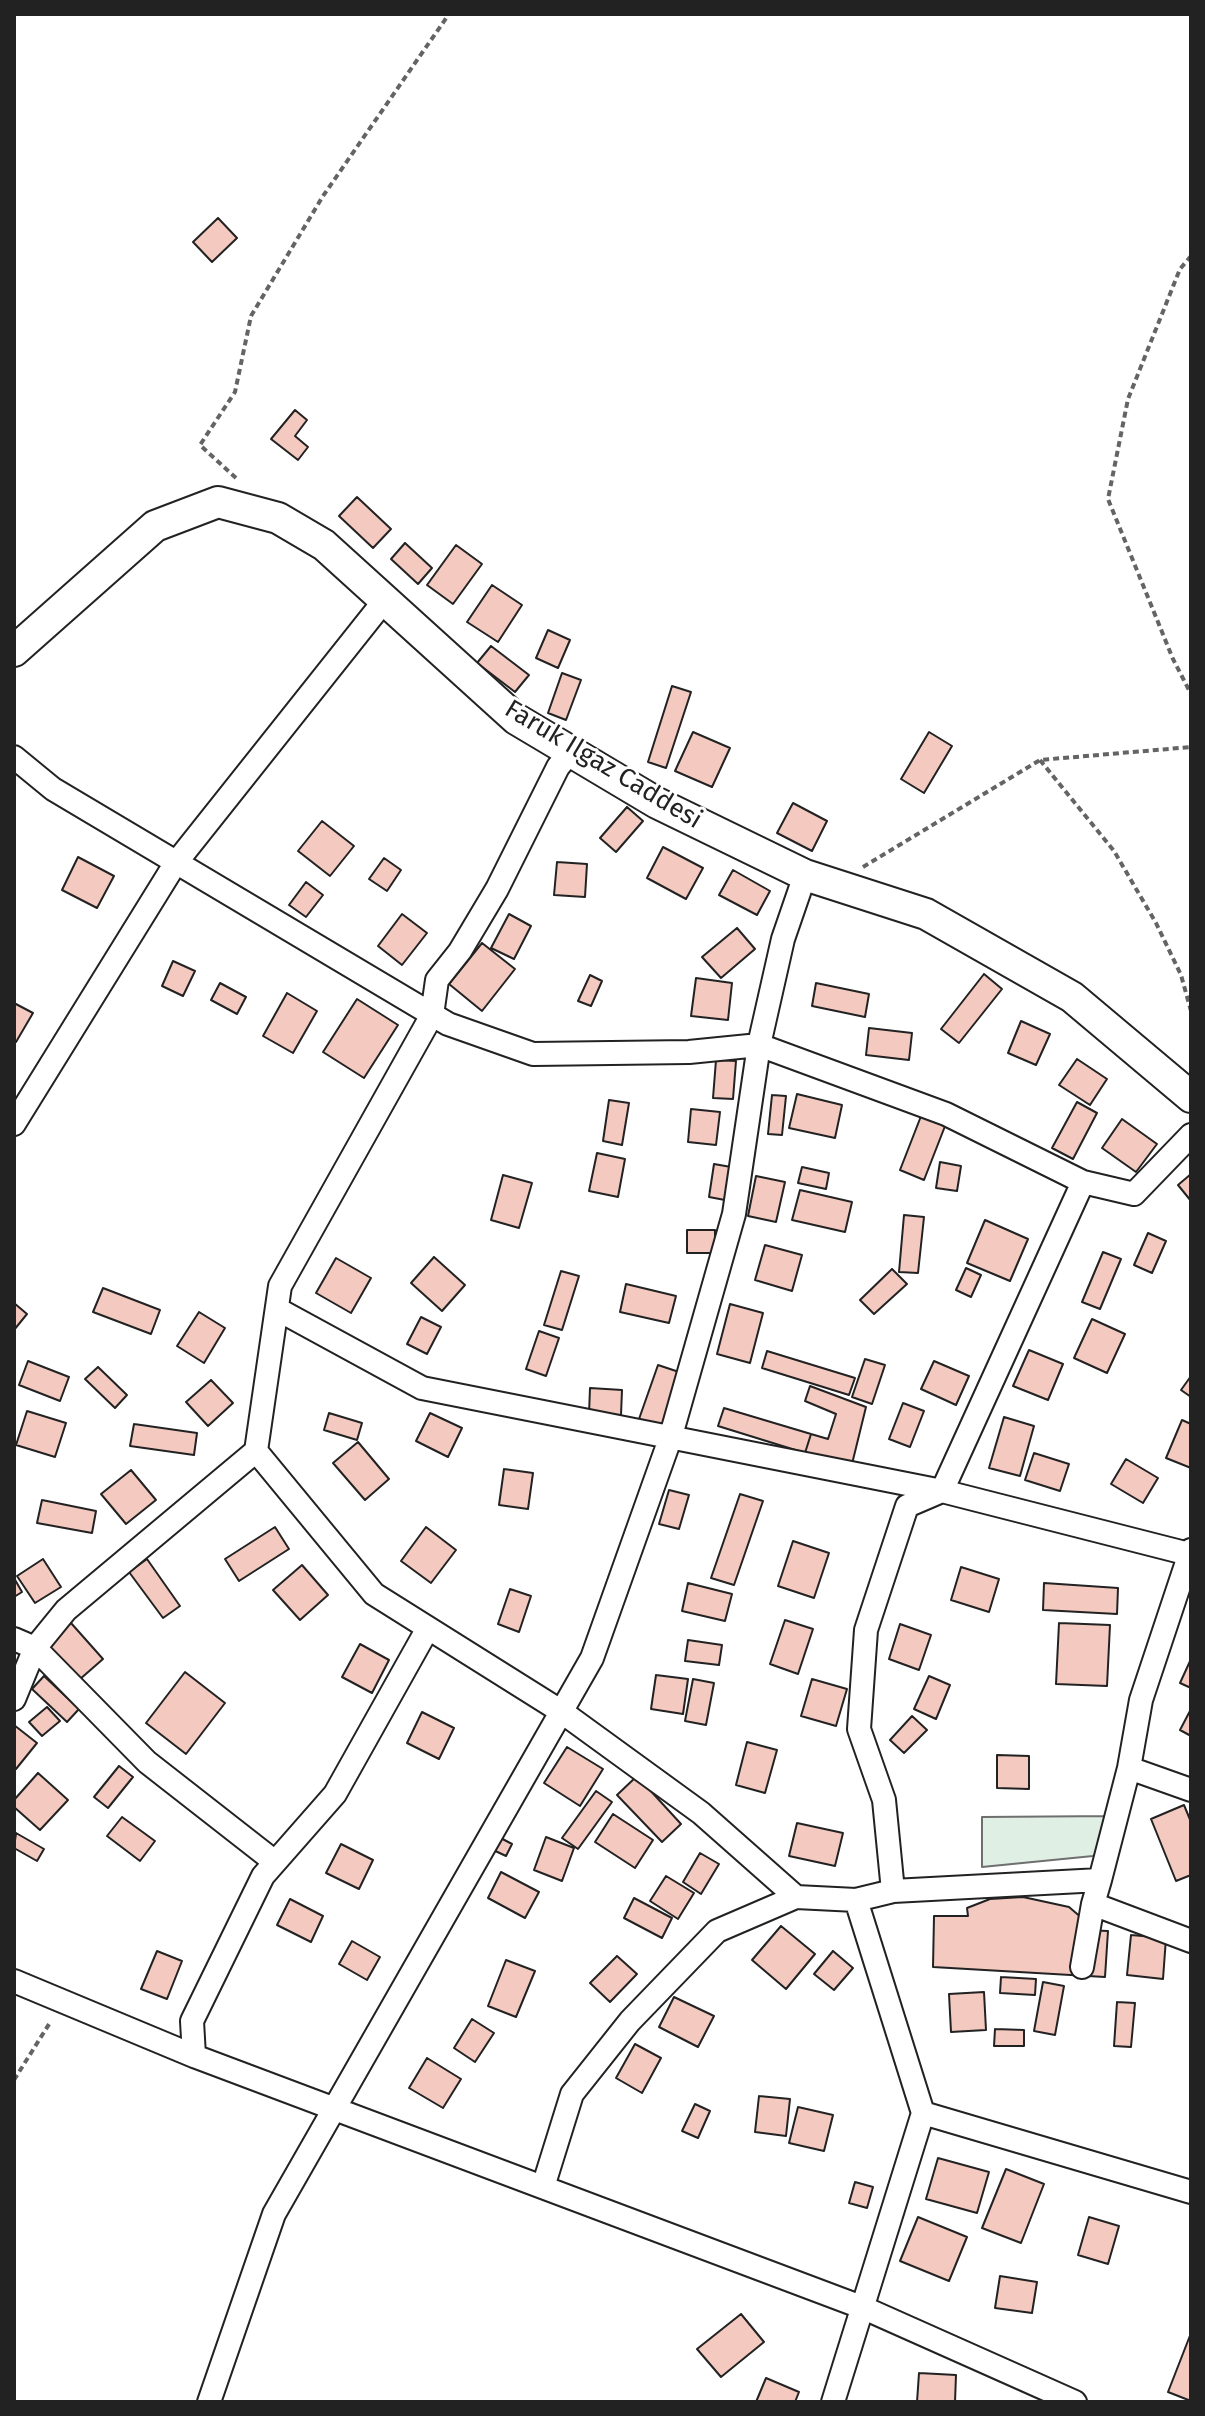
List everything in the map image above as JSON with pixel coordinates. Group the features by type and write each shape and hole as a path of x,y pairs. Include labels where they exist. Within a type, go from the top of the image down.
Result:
{"street":[{"name":"Faruk Ilgaz Caddesi","path":"14,651 155,526 218,502 278,518 313,538 516,719 657,803 819,880 926,914 1072,997 1191,1097"},
{"path":"14,1124 175,864 384,601"},
{"path":"14,1699 35,1648 66,1610 256,1451 280,1286 432,1015 437,980 460,951 497,889 558,767 571,751"},
{"path":"14,757 53,789 432,1015 448,1024 533,1054 689,1052 759,1045 946,1114 1083,1182 1134,1194 1191,1135"},
{"path":"209,2402 274,2214 592,1658 670,1439 734,1214 759,1045 783,939 819,880"},
{"path":"893,1891 884,1800 859,1729 866,1630 907,1506 942,1491 1083,1182"},
{"path":"277,1309 422,1388 942,1491 1190,1552 1141,1700 1129,1768 1093,1904 1082,1967"},
{"path":"256,1451 374,1594 562,1712 701,1813 796,1897"},
{"path":"194,2056 192,2021 263,1876 335,1794 428,1628"},
{"path":"14,1639 35,1648 147,1762 275,1862"},
{"path":"1129,1768 1191,1790"},
{"path":"543,2187 572,2094 630,2021 717,1931 796,1897 856,1900 893,1891 1100,1880"},
{"path":"833,2402 923,2113 856,1900"},
{"path":"1093,1904 1191,1941"},
{"path":"14,1981 194,2056 864,2308 1075,2402"},
{"path":"923,2113 1191,2192"}],"path":[{"path":"245,486 200,445 235,392 251,316 323,196 449,14"},
{"path":"1191,256 1180,269 1128,399 1108,499 1173,659 1191,694"},
{"path":"819,880 1040,760 1191,747"},
{"path":"1040,760 1114,851 1181,975 1191,1011"},
{"path":"14,2080 53,2019 70,2004"}],"green space":[{"path":"1113,1816 1105,1850 1093,1856 982,1867 982,1817"}],"building":[{"path":"218,218 237,238 212,262 193,242"},
{"path":"295,410 307,420 295,436 308,447 298,460 271,439"},
{"path":"357,497 391,529 373,548 339,516"},
{"path":"405,543 432,568 418,584 391,559"},
{"path":"456,545 482,564 453,604 427,585"},
{"path":"492,585 522,605 498,642 467,622"},
{"path":"548,630 570,640 558,668 536,658"},
{"path":"491,646 529,675 515,692 477,663"},
{"path":"562,673 581,680 566,720 548,713"},
{"path":"672,686 691,692 666,768 648,762"},
{"path":"693,732 730,748 712,787 675,771"},
{"path":"929,732 952,746 924,793 901,779"},
{"path":"793,803 827,821 812,851 777,833"},
{"path":"627,807 643,821 616,852 600,838"},
{"path":"322,821 354,846 330,876 298,851"},
{"path":"663,847 703,868 686,899 647,878"},
{"path":"78,857 114,876 97,908 62,890"},
{"path":"384,858 401,870 387,891 369,879"},
{"path":"557,862 587,864 585,897 554,895"},
{"path":"733,870 770,891 757,915 719,895"},
{"path":"306,882 323,895 306,917 289,905"},
{"path":"402,914 427,933 402,965 378,946"},
{"path":"509,914 531,926 514,959 491,948"},
{"path":"737,928 755,949 721,978 702,957"},
{"path":"482,943 515,969 482,1011 449,984"},
{"path":"173,961 195,971 183,996 162,986"},
{"path":"984,974 1002,989 959,1043 941,1029"},
{"path":"590,975 602,981 591,1006 578,1001"},
{"path":"696,978 732,983 728,1020 691,1016"},
{"path":"220,983 246,997 237,1014 211,1000"},
{"path":"816,983 869,994 865,1017 812,1006"},
{"path":"287,993 317,1011 293,1053 263,1036"},
{"path":"357,999 398,1025 364,1078 323,1052"},
{"path":"14,1003 33,1013 16,1042 14,1040"},
{"path":"1021,1021 1050,1034 1036,1065 1008,1053"},
{"path":"869,1028 912,1033 909,1060 866,1055"},
{"path":"1077,1059 1107,1079 1090,1105 1059,1085"},
{"path":"716,1060 736,1061 733,1099 713,1098"},
{"path":"797,1094 842,1105 835,1138 789,1128"},
{"path":"772,1095 786,1096 782,1135 768,1134"},
{"path":"609,1100 629,1103 622,1145 603,1141"},
{"path":"1077,1102 1097,1113 1073,1159 1052,1148"},
{"path":"691,1109 720,1112 716,1145 688,1142"},
{"path":"923,1111 947,1121 924,1180 900,1170"},
{"path":"1122,1119 1157,1144 1136,1172 1102,1148"},
{"path":"597,1153 625,1159 618,1197 589,1191"},
{"path":"940,1162 961,1166 957,1191 936,1188"},
{"path":"714,1164 731,1167 725,1200 709,1197"},
{"path":"802,1167 829,1173 826,1189 798,1183"},
{"path":"1191,1174 1191,1201 1178,1185"},
{"path":"503,1175 532,1183 519,1228 491,1220"},
{"path":"756,1176 785,1182 776,1222 748,1216"},
{"path":"800,1190 852,1202 845,1232 792,1220"},
{"path":"904,1215 924,1217 918,1273 899,1272"},
{"path":"985,1220 1028,1239 1010,1281 967,1263"},
{"path":"687,1230 715,1230 715,1253 687,1253"},
{"path":"1148,1233 1166,1241 1152,1273 1134,1265"},
{"path":"765,1245 802,1255 792,1291 755,1280"},
{"path":"1103,1252 1121,1259 1100,1309 1082,1302"},
{"path":"434,1257 465,1285 442,1311 411,1283"},
{"path":"336,1258 371,1278 351,1313 316,1293"},
{"path":"966,1268 981,1275 971,1297 956,1290"},
{"path":"892,1269 907,1284 874,1314 860,1300"},
{"path":"561,1271 579,1276 562,1330 544,1325"},
{"path":"626,1284 676,1296 669,1323 620,1312"},
{"path":"103,1288 160,1310 151,1334 93,1312"},
{"path":"14,1303 27,1314 14,1330"},
{"path":"730,1304 763,1313 750,1363 717,1354"},
{"path":"199,1312 225,1328 204,1363 177,1346"},
{"path":"421,1317 441,1327 427,1354 407,1344"},
{"path":"1092,1319 1125,1334 1107,1373 1074,1358"},
{"path":"539,1331 559,1338 546,1376 526,1369"},
{"path":"1029,1350 1063,1364 1048,1400 1013,1386"},
{"path":"767,1351 855,1378 849,1395 762,1368"},
{"path":"865,1359 885,1365 872,1404 852,1397"},
{"path":"28,1361 69,1377 60,1401 19,1385"},
{"path":"934,1361 969,1376 956,1405 921,1389"},
{"path":"658,1365 682,1373 663,1428 639,1419"},
{"path":"98,1367 127,1395 115,1408 85,1379"},
{"path":"1191,1376 1191,1397 1181,1390"},
{"path":"211,1380 233,1403 208,1426 186,1402"},
{"path":"810,1386 866,1407 852,1464 805,1453 811,1434 828,1439 836,1414 805,1401"},
{"path":"590,1388 622,1390 621,1415 589,1414"},
{"path":"903,1403 924,1411 910,1447 889,1439"},
{"path":"724,1408 811,1434 805,1453 718,1426"},
{"path":"27,1411 66,1423 55,1457 16,1445"},
{"path":"329,1413 362,1423 357,1440 324,1430"},
{"path":"430,1413 462,1428 448,1457 416,1441"},
{"path":"1004,1417 1034,1426 1020,1476 989,1468"},
{"path":"1182,1420 1191,1424 1191,1468 1166,1458"},
{"path":"134,1424 197,1433 194,1455 130,1446"},
{"path":"358,1442 389,1479 365,1500 333,1463"},
{"path":"1034,1453 1069,1464 1060,1491 1025,1480"},
{"path":"1126,1459 1158,1478 1143,1503 1111,1484"},
{"path":"504,1469 533,1473 528,1509 499,1505"},
{"path":"131,1470 156,1500 126,1524 101,1494"},
{"path":"669,1490 689,1495 679,1529 659,1524"},
{"path":"740,1494 763,1501 734,1585 711,1578"},
{"path":"42,1500 96,1511 92,1533 37,1523"},
{"path":"275,1527 289,1549 239,1581 225,1559"},
{"path":"426,1527 456,1550 431,1583 401,1561"},
{"path":"793,1541 829,1553 814,1598 778,1586"},
{"path":"43,1559 61,1587 35,1603 17,1576"},
{"path":"147,1559 180,1606 163,1618 129,1572"},
{"path":"302,1565 328,1595 300,1620 273,1590"},
{"path":"961,1567 999,1579 989,1612 951,1600"},
{"path":"14,1578 22,1592 14,1597"},
{"path":"688,1583 732,1594 725,1621 682,1611"},
{"path":"1044,1583 1118,1588 1117,1614 1043,1610"},
{"path":"510,1589 531,1596 519,1632 498,1624"},
{"path":"785,1620 813,1629 798,1674 770,1664"},
{"path":"71,1623 103,1659 79,1680 46,1645"},
{"path":"1059,1623 1110,1625 1107,1686 1056,1684"},
{"path":"900,1624 931,1635 919,1670 889,1659"},
{"path":"688,1640 722,1645 719,1665 685,1661"},
{"path":"360,1644 389,1660 372,1693 342,1677"},
{"path":"1191,1659 1191,1688 1180,1683"},
{"path":"185,1672 225,1703 186,1754 146,1723"},
{"path":"656,1675 688,1679 683,1714 651,1709"},
{"path":"44,1676 79,1709 67,1722 32,1689"},
{"path":"929,1676 950,1685 936,1719 914,1709"},
{"path":"693,1679 714,1683 706,1725 685,1721"},
{"path":"812,1679 847,1689 836,1726 801,1716"},
{"path":"47,1707 60,1721 42,1736 29,1722"},
{"path":"1191,1709 1191,1736 1180,1730"},
{"path":"422,1712 454,1728 439,1759 407,1743"},
{"path":"912,1716 927,1730 904,1753 890,1740"},
{"path":"14,1725 37,1743 16,1769 14,1767"},
{"path":"747,1742 777,1750 765,1793 736,1785"},
{"path":"567,1747 603,1769 580,1806 544,1783"},
{"path":"997,1755 1029,1756 1029,1789 997,1788"},
{"path":"119,1766 133,1777 108,1808 94,1797"},
{"path":"38,1773 68,1800 40,1830 14,1807 14,1800"},
{"path":"637,1776 681,1824 662,1842 617,1795"},
{"path":"596,1791 612,1802 578,1849 562,1838"},
{"path":"1184,1805 1191,1822 1191,1875 1176,1881 1151,1819"},
{"path":"613,1814 653,1840 635,1868 595,1842"},
{"path":"122,1817 155,1841 140,1861 107,1836"},
{"path":"797,1823 843,1833 835,1866 789,1856"},
{"path":"16,1833 44,1849 37,1861 14,1848"},
{"path":"495,1835 512,1844 506,1856 489,1848"},
{"path":"546,1837 574,1848 562,1881 534,1870"},
{"path":"341,1844 373,1860 359,1889 326,1873"},
{"path":"700,1853 719,1864 701,1894 683,1882"},
{"path":"501,1872 539,1892 525,1918 488,1898"},
{"path":"666,1876 694,1893 678,1919 650,1901"},
{"path":"1023,1897 1069,1907 1083,1919 1084,1930 1108,1931 1105,1977 933,1967 934,1916 968,1916 967,1908 990,1899"},
{"path":"634,1898 672,1918 662,1938 624,1918"},
{"path":"290,1899 323,1916 311,1942 277,1925"},
{"path":"781,1926 815,1954 786,1989 752,1960"},
{"path":"1131,1935 1166,1938 1163,1979 1127,1975"},
{"path":"352,1941 380,1957 367,1980 339,1964"},
{"path":"157,1951 182,1961 167,1999 141,1989"},
{"path":"833,1951 853,1968 834,1990 814,1974"},
{"path":"617,1956 637,1974 610,2002 590,1983"},
{"path":"506,1960 535,1971 516,2017 488,2006"},
{"path":"1001,1977 1036,1979 1035,1995 1000,1993"},
{"path":"1043,1982 1064,1986 1055,2035 1034,2031"},
{"path":"984,1992 986,2030 951,2032 949,1994"},
{"path":"674,1997 714,2016 698,2047 659,2027"},
{"path":"1117,2002 1135,2003 1131,2047 1114,2046"},
{"path":"472,2019 494,2033 475,2062 454,2048"},
{"path":"995,2029 1024,2030 1024,2046 994,2046"},
{"path":"635,2044 661,2058 642,2093 616,2078"},
{"path":"427,2058 461,2079 443,2108 409,2088"},
{"path":"759,2096 790,2099 786,2136 755,2132"},
{"path":"695,2104 710,2111 698,2138 682,2131"},
{"path":"798,2107 833,2115 824,2151 789,2143"},
{"path":"938,2158 989,2172 977,2213 926,2199"},
{"path":"1006,2169 1044,2184 1021,2243 982,2228"},
{"path":"855,2182 873,2187 867,2208 849,2203"},
{"path":"918,2217 967,2237 949,2281 900,2261"},
{"path":"1089,2217 1119,2226 1108,2264 1078,2255"},
{"path":"1000,2276 1037,2282 1032,2313 995,2308"},
{"path":"741,2314 764,2342 721,2377 697,2349"},
{"path":"1191,2333 1191,2401 1168,2392"},
{"path":"919,2373 956,2375 955,2402 917,2402"},
{"path":"766,2378 799,2392 795,2402 756,2402"}]}
